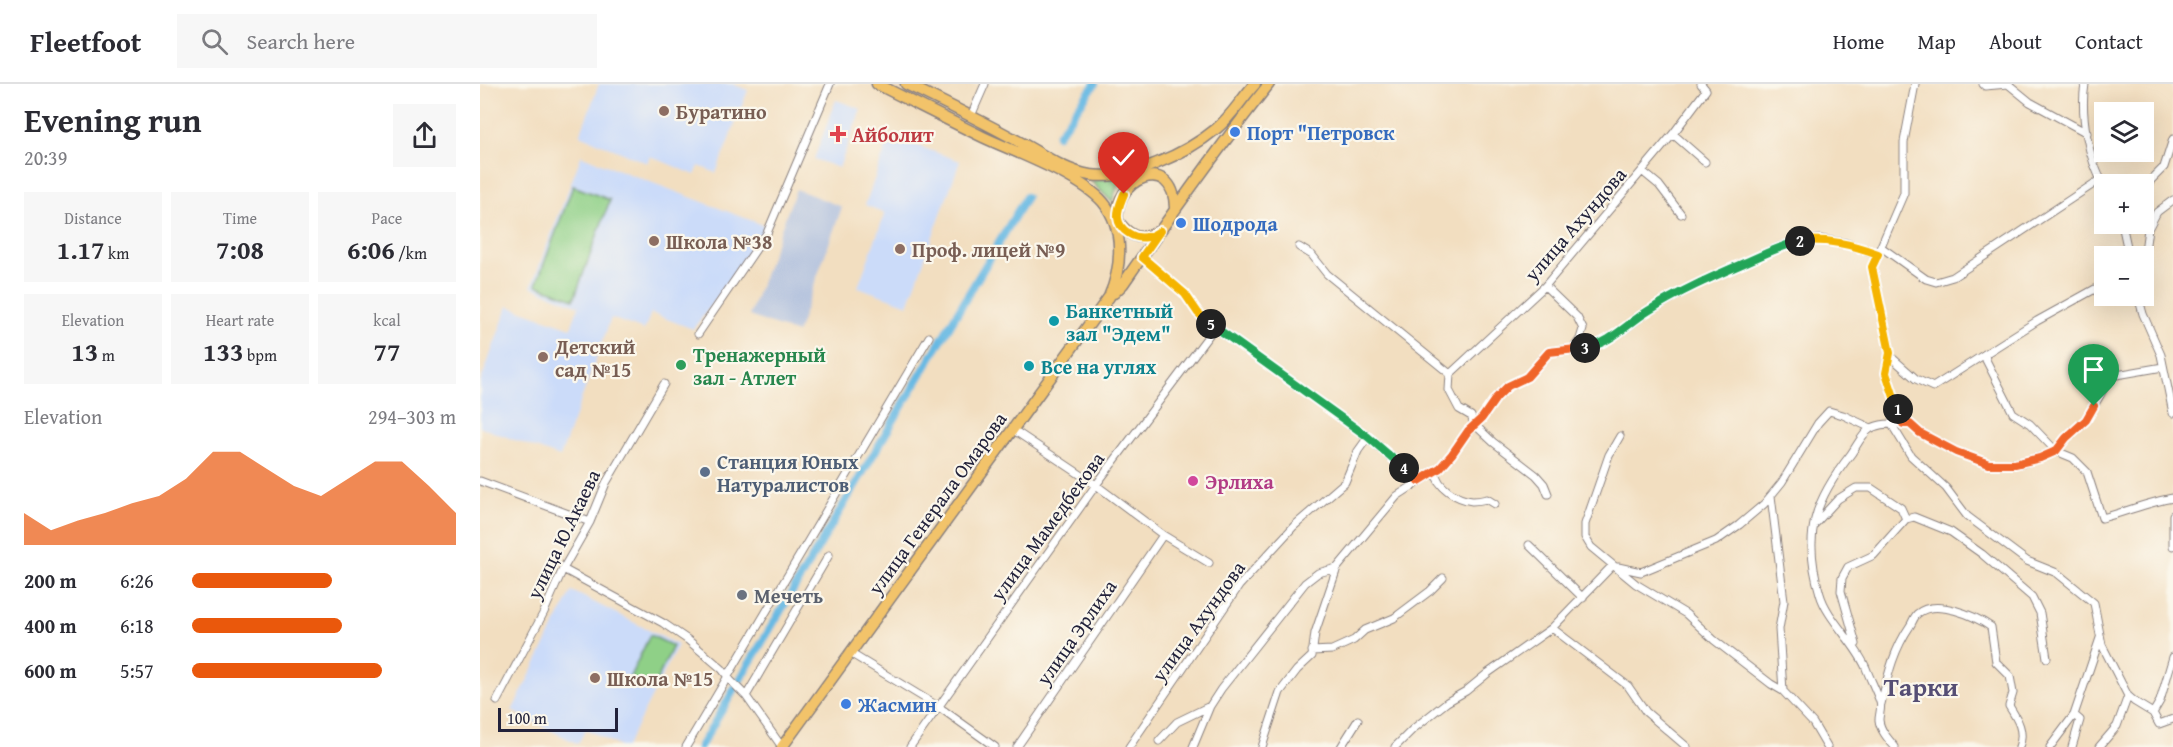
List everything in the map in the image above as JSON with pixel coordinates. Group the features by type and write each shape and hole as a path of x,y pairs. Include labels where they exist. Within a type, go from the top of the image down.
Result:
{"main road":[{"path":"878,84 1062,174 1098,197 1127,232 1144,238 1160,231 1215,155 1255,89 1269,84"},
{"path":"906,84 1080,173 1098,176 1139,174 1163,179 1172,190 1175,208"},
{"path":"1119,284 1116,218 1124,194 1139,174 1153,164 1182,153 1241,109"},
{"name":"улица Генерала Омарова","path":"782,747 996,455 1012,429 1160,231"}],"street":[{"path":"698,334 767,233 830,84"},
{"path":"971,116 985,84"},
{"name":"улица Ахундова","path":"1450,374 1545,286 1673,134 1706,90 1701,84"},
{"path":"1915,84 1904,142 1904,193 1872,267 1891,357 1916,379 1933,387 2037,321 2094,290"},
{"path":"1983,84 1994,87 2008,84 2030,102 2087,133"},
{"path":"2085,84 2082,112 2100,174"},
{"path":"1673,134 1705,162"},
{"path":"2154,177 2164,167 2173,139"},
{"path":"1642,171 1659,185 1681,214"},
{"path":"1262,747 1280,692 1297,670 1312,656 1315,633 1336,568 1397,496 1435,471 1452,454 1496,398 1508,386 1527,377 1549,352 1596,346 1626,328 1648,311 1697,284 1779,247 1799,241 1820,239 1879,250 1926,279 1936,282 1953,277 2094,187"},
{"path":"2146,246 2148,229 2157,212 2173,200"},
{"path":"1299,247 1312,255 1327,274 1450,374 1449,390 1459,409 1471,416 1474,424 1510,457 1536,475 1544,484 1548,494"},
{"path":"1142,257 1185,294 1198,313 1215,327 1368,437 1419,481"},
{"path":"1545,286 1577,316 1583,329 1573,349"},
{"path":"2141,306 2161,355 2173,413"},
{"path":"2143,306 2143,314"},
{"name":"улица Мамедбекова","path":"910,747 1096,485 1215,327"},
{"path":"686,747 929,337"},
{"path":"1890,353 1886,373 1903,424"},
{"path":"1985,354 2001,394 2013,413 2030,424 2056,451 2073,458 2087,472 2102,518 2128,512 2152,502 2173,498"},
{"path":"1613,565 1641,573 1716,541 1771,496 1818,423 1829,411 1871,428 1910,424 1920,433 1956,452 1989,464 2024,463 2056,451 2066,438 2086,420 2111,376 2163,368"},
{"name":"улица Ю.Акаева","path":"497,701 544,612 563,569 590,522 606,483 664,384"},
{"path":"1892,425 1911,456 1946,488 1967,516 2027,561 2057,573 2094,603 2102,645 2128,696 2153,714 2159,724 2173,719"},
{"path":"1857,649 1820,597 1812,558 1812,538 1817,509 1826,488 1871,428"},
{"path":"1012,429 1096,485 1163,535 1209,563"},
{"path":"1620,436 1609,455 1585,524 1585,537 1591,547 1636,584 1686,614 1714,640 1771,684 1783,690 1813,723 1827,747"},
{"name":"улица Ахундова","path":"1129,747 1239,586 1294,526 1345,482 1358,451 1368,437"},
{"path":"1435,471 1440,486 1457,496 1473,501 1487,499 1495,504"},
{"path":"480,481 590,522"},
{"path":"1815,524 1838,499 1856,488 1871,488 1901,508 1906,519"},
{"path":"1771,496 1784,601 1779,629 1783,690"},
{"path":"2173,515 2173,546"},
{"path":"1881,704 1857,649 1841,591 1842,578 1848,567 1874,555 1906,519 1914,517 1951,532 1982,554 2032,597 2040,613 2047,658"},
{"name":"улица Эрлиха","path":"1017,747 1163,535"},
{"path":"1529,545 1583,598"},
{"path":"746,696 829,555"},
{"path":"1395,747 1413,729 1447,702 1466,691 1552,628 1613,565"},
{"path":"1193,747 1210,706 1240,663 1305,583 1318,573 1336,568"},
{"path":"563,569 663,623 688,640 722,669 746,696 782,747"},
{"path":"1312,651 1332,650 1354,640 1365,630 1394,618 1430,591 1443,578"},
{"path":"1895,747 1885,735 1879,722 1893,654 1918,614 1933,609 1964,612 1991,627 1996,662 2010,676 2013,693 2009,706 2021,727 2022,739 2019,747"},
{"path":"1552,628 1628,686 1646,712 1687,747"},
{"path":"2050,747 2074,715 2101,636"},
{"path":"850,653 939,707 995,747"},
{"path":"2153,714 2160,701 2173,657"},
{"path":"2099,747 2116,726 2128,696"},
{"path":"1159,741 1177,722 1210,706"},
{"path":"2072,747 2080,720 2074,715"},
{"path":"1341,747 1359,720"}],"shaded area":[{"name":"Буратино","path":"599,84 732,84 748,90 716,173 699,166 695,175 650,156 647,163 580,135"},
{"name":"Айболит","path":"836,100 861,109 839,168 814,159"},
{"name":"Проф. лицей №9","path":"890,136 960,161 908,305 858,287 885,213 865,205"},
{"name":"Школа №38","path":"582,154 582,156 766,226 750,256 693,329 651,313 644,330 611,318 560,457 480,427 480,383 508,306 571,328 579,306 531,287"},
{"path":"796,189 842,207 797,333 749,316"},
{"name":"Школа №15","path":"572,591 678,645 626,747 620,747 586,729 578,744 512,711"}],"green space":[{"path":"1128,176 1117,187 1112,202 1091,181"},
{"path":"573,186 610,200 574,299 536,285"},
{"path":"650,635 673,646 652,690 629,679"}],"waterway":[{"path":"1058,135 1095,84"},
{"path":"700,747 1026,197"}],"place":[{"name":"Буратино","path":"664,111"},
{"name":"Порт \"Петровск","path":"1235,132"},
{"name":"Айболит","path":"838,134"},
{"name":"Шодрода","path":"1181,223"},
{"name":"Школа №38","path":"654,241"},
{"name":"Проф. лицей №9","path":"900,249"},
{"name":"Банкетный зал \"Эдем\"","path":"1054,321"},
{"name":"Детский сад №15","path":"543,357"},
{"name":"Тренажерный зал - Атлет","path":"681,365"},
{"name":"Все на углях","path":"1029,366"},
{"name":"Станция Юных Натуралистов","path":"705,472"},
{"name":"Эрлиха","path":"1193,481"},
{"name":"Мечеть","path":"742,595"},
{"name":"Школа №15","path":"595,678"},
{"name":"Жасмин","path":"846,704"}],"district":[{"name":"Тарки","path":"1921,686"}],"route":[{"path":"1124,194 1118,208 1119,222 1122,227 1132,235 1144,238 1160,231 1142,257 1185,294 1198,313 1368,437 1419,481 1440,468 1496,398 1508,386 1527,377 1549,352 1596,346 1626,328 1648,311 1697,284 1779,247 1799,241 1820,239 1846,243 1878,254 1872,267 1890,353 1886,373 1903,424 1910,424 1920,433 1969,457 1989,464 2015,464 2040,458 2056,451 2066,438 2086,420 2094,406"}]}
